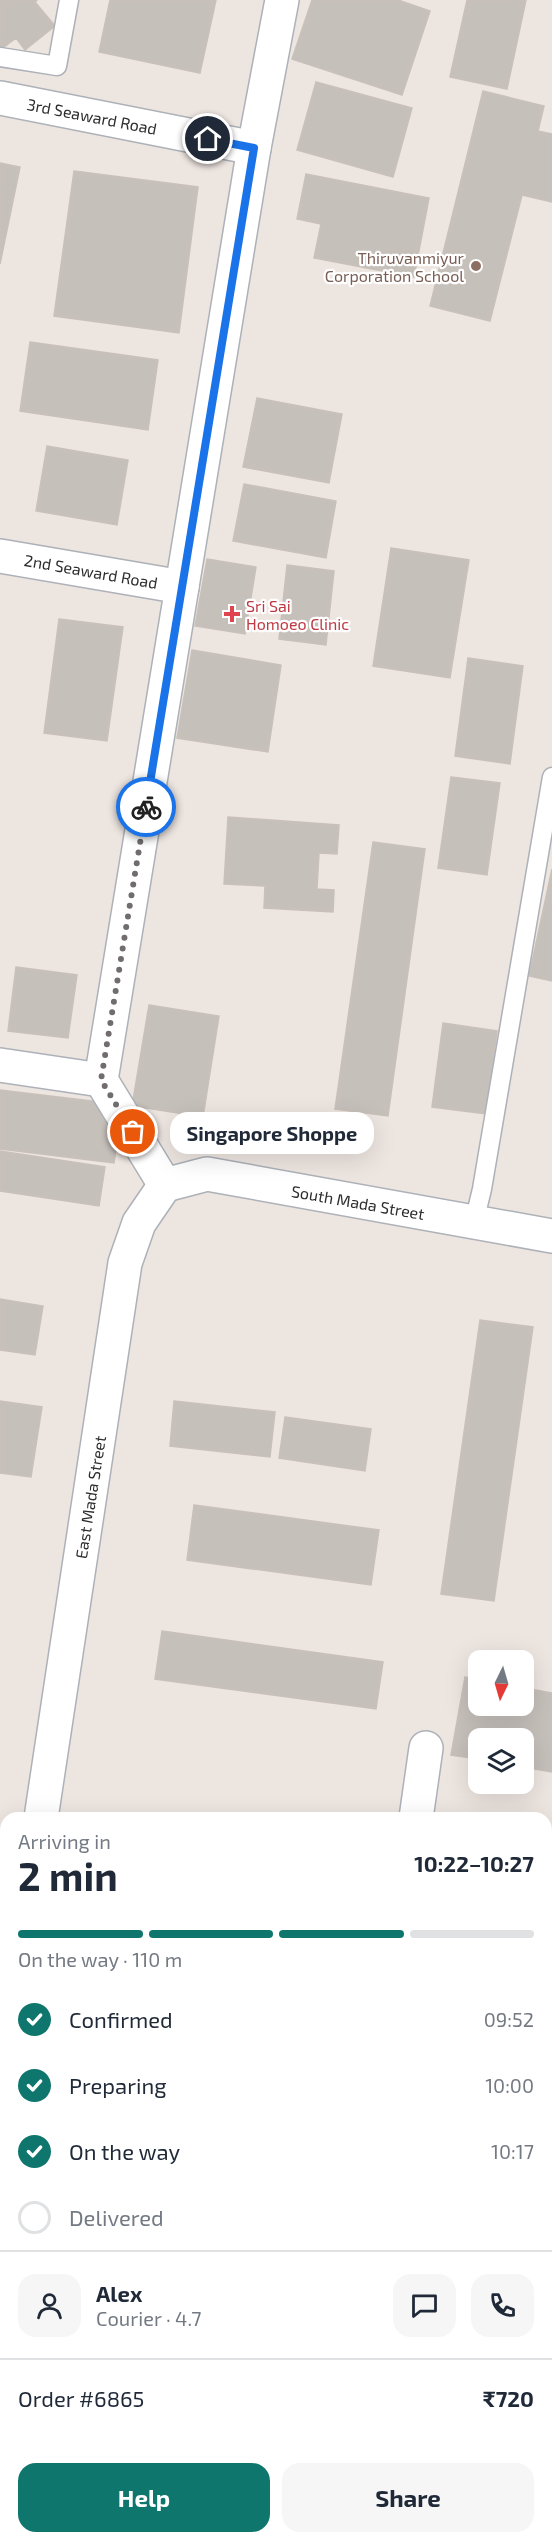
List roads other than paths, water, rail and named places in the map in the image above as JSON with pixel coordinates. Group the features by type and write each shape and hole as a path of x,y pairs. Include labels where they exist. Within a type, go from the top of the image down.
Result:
{"street":[{"path":"165,1185 101,1080 254,148 282,0"},
{"name":"3rd Seaward Road","path":"0,98 254,148"},
{"name":"2nd Seaward Road","path":"0,556 182,587"},
{"path":"0,1065 101,1080"},
{"name":"South Mada Street","path":"165,1185 207,1174 552,1236"},
{"name":"East Mada Street","path":"43,1812 125,1263 139,1223 165,1185"},
{"path":"417,1812 426,1748"}],"lane":[{"path":"0,57 57,66 69,0"},
{"path":"474,1222 482,1189 552,777"}],"place":[{"name":"Thiruvanmiyur Corporation School","path":"476,266"},
{"name":"Sri Sai Homoeo Clinic","path":"232,614"},
{"name":"Singapore Shoppe","path":"133,1132"}]}
